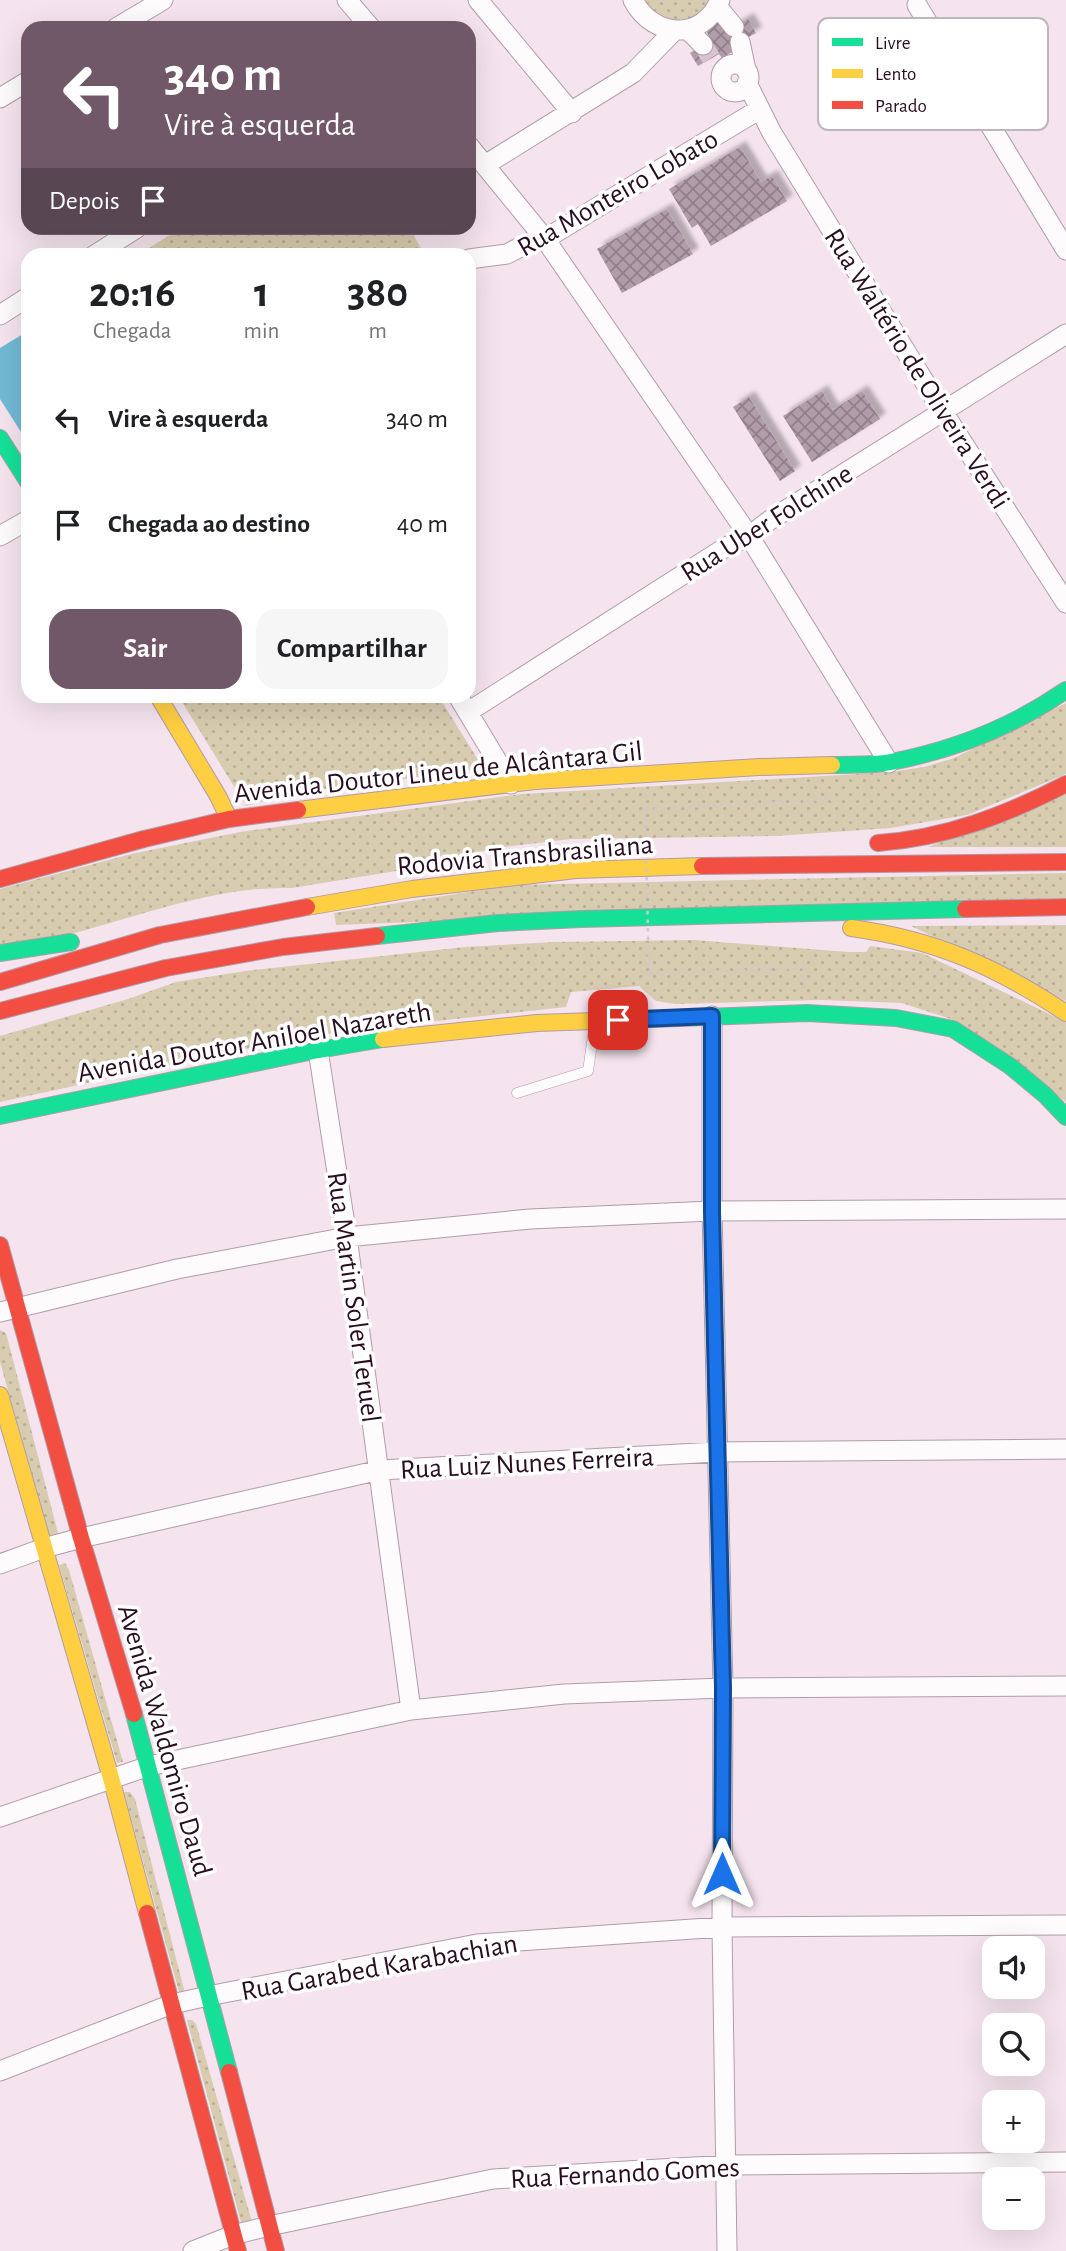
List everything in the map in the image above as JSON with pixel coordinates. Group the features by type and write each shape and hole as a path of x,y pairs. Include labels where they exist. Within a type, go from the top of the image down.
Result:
{"main road":[{"path":"0,438 21,471"},
{"name":"Avenida Doutor Lineu de Alcântara Gil","path":"0,880 144,839 229,820 511,784 760,767 888,762 970,741 1044,705 1066,690"},
{"path":"162,703 218,796 229,820"},
{"path":"856,844 907,842 975,825 1030,803 1066,784"},
{"path":"749,864 807,848"},
{"name":"Rodovia Transbrasiliana","path":"0,982 160,935 412,889 576,870 749,864 1066,862"},
{"path":"0,1011 166,968 283,947 498,923 1066,907"},
{"path":"773,915 802,924 856,928 922,940 981,961 1036,992 1066,1013"},
{"path":"0,953 129,930 160,935"},
{"name":"Avenida Doutor Aniloel Nazareth","path":"0,1116 318,1050 384,1039 537,1023 807,1013 895,1018 953,1029 1010,1066 1045,1095 1066,1117"},
{"name":"Avenida Waldomiro Daud","path":"0,1245 9,1310 149,1766 276,2251"},
{"path":"0,1395 111,1778 235,2243"}],"street":[{"path":"128,21 163,0"},
{"path":"347,0 365,21"},
{"path":"478,0 572,113"},
{"path":"633,0 639,12 651,23 681,30"},
{"path":"485,165 633,73 657,48 681,30 705,21 719,3"},
{"name":"Rua Waltério de Oliveira Verdi","path":"719,3 737,34 756,112"},
{"path":"917,5 925,18"},
{"path":"651,23 657,48"},
{"name":"Rua Waltério de Oliveira Verdi","path":"681,30 707,51 724,86 756,112 772,133 943,412 1066,603"},
{"path":"724,86 721,76 728,66 735,64 747,76"},
{"path":"0,98 21,85"},
{"name":"Rua Monteiro Lobato","path":"476,257 507,254 528,243 545,239 756,112"},
{"path":"993,130 1066,250"},
{"path":"476,154 545,239 749,536 888,762"},
{"path":"105,248 125,235"},
{"path":"0,315 21,302"},
{"name":"Rua Uber Folchine","path":"476,696 726,547 749,536 770,520 1066,334"},
{"path":"0,536 21,524"},
{"path":"463,704 511,784"},
{"path":"712,1016 712,1212 723,1688 722,1927 727,2251"},
{"name":"Rua Martin Soler Teruel","path":"318,1050 348,1237 411,1710"},
{"path":"9,1310 177,1269 348,1237 530,1219 712,1212 1066,1209"},
{"name":"Rua Luiz Nunes Ferreira","path":"0,1564 80,1538 380,1470 717,1452 1066,1449"},
{"path":"0,1817 149,1766 411,1710 564,1694 723,1688 1066,1686"},
{"name":"Rua Garabed Karabachian","path":"0,2071 172,2004 477,1944 722,1927 1066,1925"},
{"name":"Rua Fernando Gomes","path":"193,2251 235,2243 269,2226 493,2179 727,2165 1066,2162"}],"lane":[{"path":"517,1093 588,1071 595,1021"}],"path":[{"path":"803,968 649,974 645,809 827,800"}],"shaded area":[{"path":"643,0 710,0 693,17 677,22 660,16"},
{"path":"170,235 414,235 421,248 149,248"},
{"path":"183,703 443,703 480,763 473,770 296,793 246,806"},
{"path":"1066,703 1066,774 967,815 891,828 776,836 571,839 496,848 402,870 292,888 209,896 75,933 0,947 0,889 131,854 240,832 522,794 890,772 924,767 954,758"},
{"path":"1066,791 1066,847 928,847"},
{"path":"1066,873 1066,898 336,925 334,913 513,885"},
{"path":"1066,925 1066,1001 911,926"},
{"path":"694,940 848,952 866,952 870,946 922,953 1066,1022 1066,1102 957,1021 902,1003 821,1000 675,1004 656,1001 639,986 571,992 566,1007 345,1031 230,1052 0,1102 0,1036 128,999 176,982 245,971 465,947 555,942"},
{"path":"0,1330 6,1333 59,1537 49,1535 0,1362"},
{"path":"65,1563 123,1762 117,1763 59,1565"},
{"path":"124,1792 130,1792 135,1799 186,1997 181,1999"},
{"path":"187,2020 196,2024 252,2222 250,2224 241,2222"}],"water":[{"path":"21,335 21,432 0,399 0,348"}],"building":[{"path":"748,19 756,33 735,44 738,48 722,58 719,54 698,66 690,53 711,40 705,29 721,20 727,31"},
{"path":"740,147 761,182 772,176 787,201 711,246 698,224 692,228 669,189"},
{"path":"667,209 693,254 622,293 597,249"},
{"path":"822,391 833,410 862,391 880,419 812,462 783,416"},
{"path":"749,397 795,471 780,481 733,407"}],"tunnel":[{"path":"703,45 711,58"}],"traffic: fast":[{"path":"0,438 21,471"},
{"path":"832,765 884,763 937,751 1004,725 1066,690"},
{"path":"377,936 498,923 581,919 965,909"},
{"path":"0,953 71,942"},
{"path":"679,1018 807,1013 896,1018 953,1029 1010,1066 1045,1095 1066,1117"},
{"path":"0,1116 383,1039"},
{"path":"134,1714 229,2072"}],"traffic: slow":[{"path":"162,703 229,819"},
{"path":"298,810 535,781 832,765"},
{"path":"307,907 412,889 576,870 702,866"},
{"path":"851,928 910,939 964,957 1015,982 1066,1013"},
{"path":"383,1039 537,1023 679,1018"},
{"path":"0,1395 111,1778 147,1913"}],"traffic: jam":[{"path":"878,843 928,836 975,823 1021,806 1066,784"},
{"path":"0,879 144,839 229,819 298,810"},
{"path":"702,866 1066,862"},
{"path":"0,982 160,935 307,907"},
{"path":"965,909 1066,907"},
{"path":"0,1011 166,968 283,947 377,936"},
{"path":"0,1245 81,1538 134,1714"},
{"path":"147,1913 238,2251"},
{"path":"229,2072 276,2251"}],"route":[{"path":"618,1020 712,1016 712,1212 723,1688 722,1874"}]}
